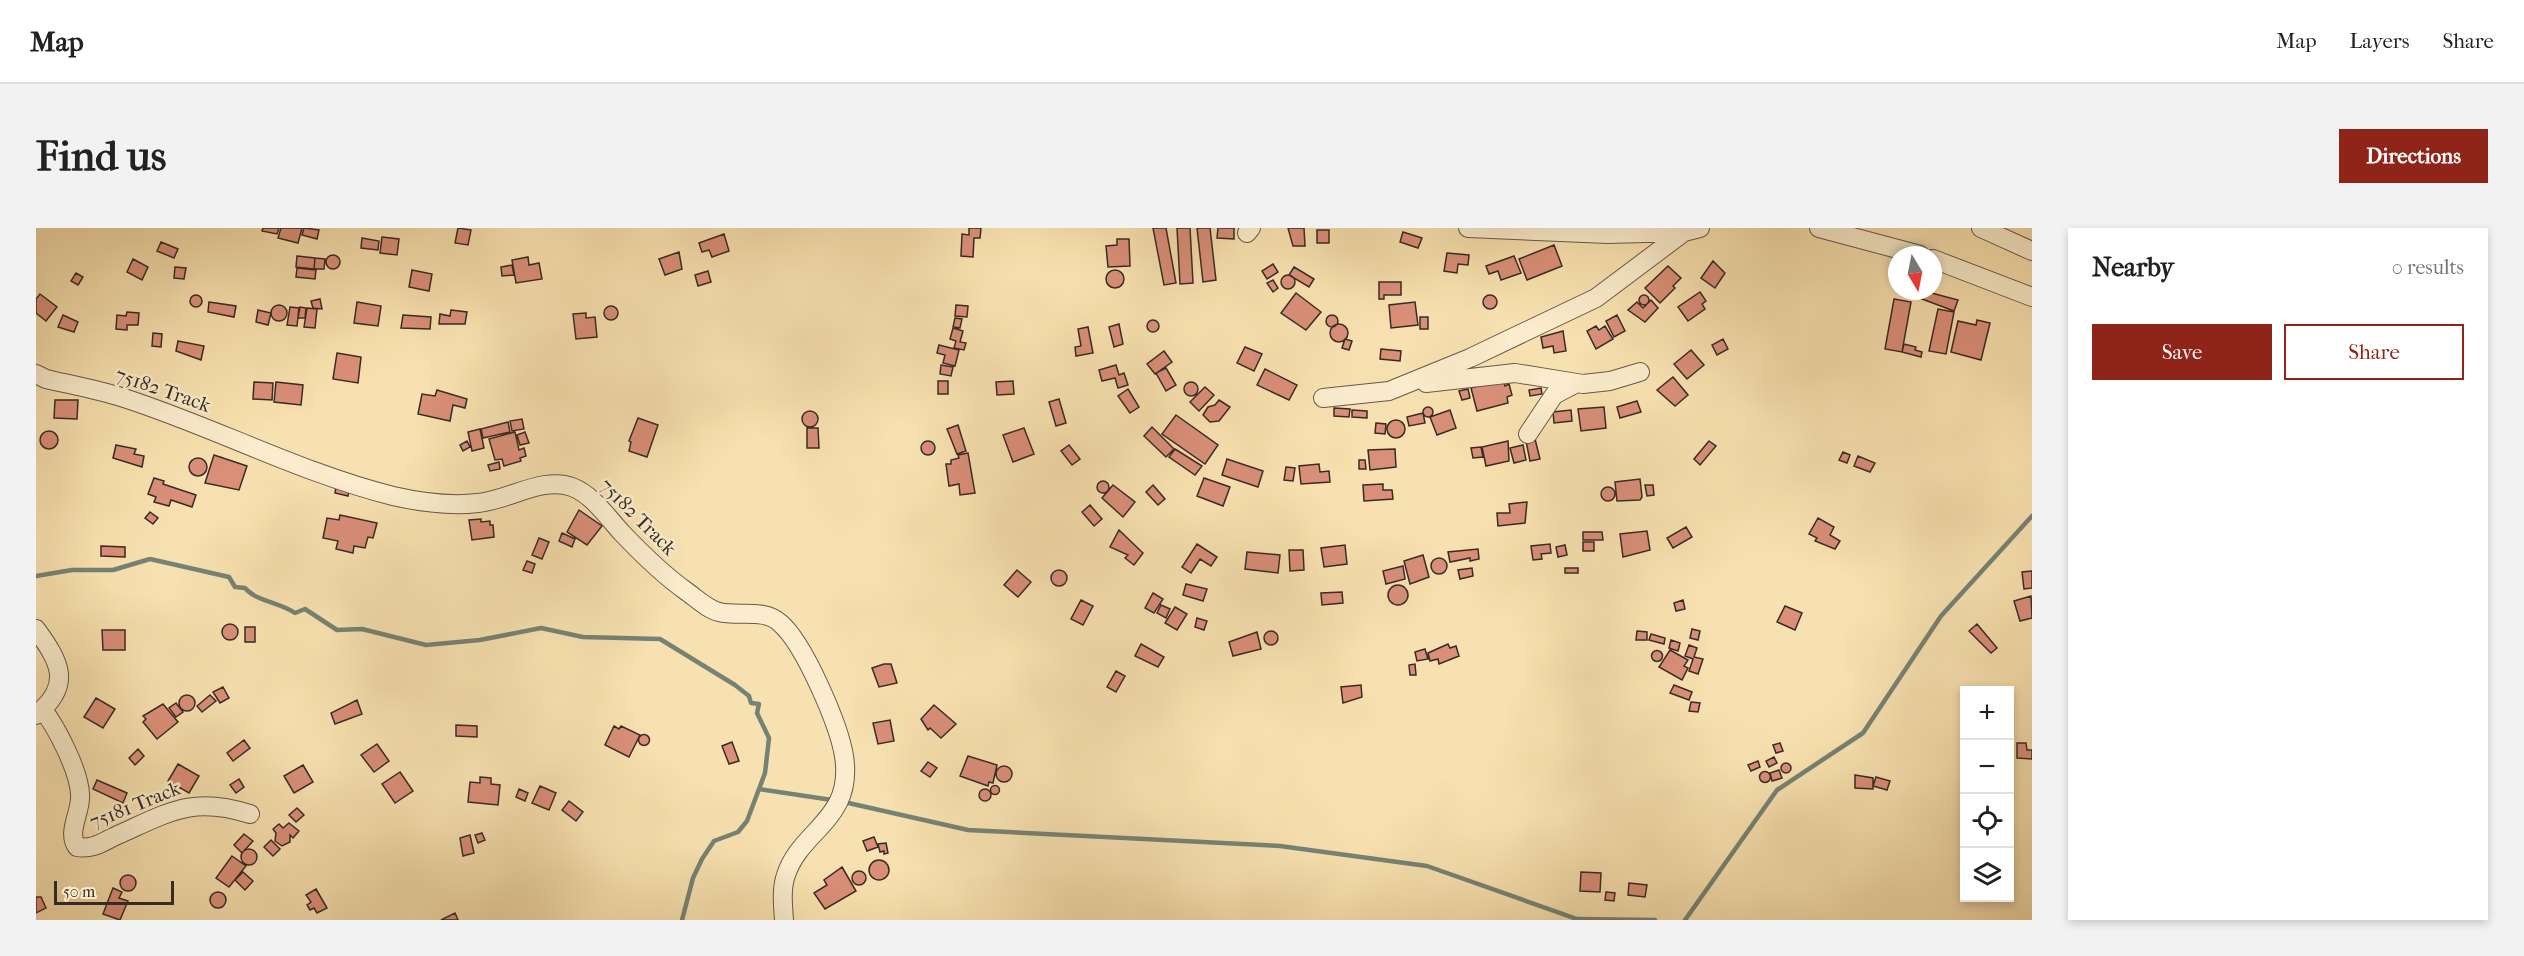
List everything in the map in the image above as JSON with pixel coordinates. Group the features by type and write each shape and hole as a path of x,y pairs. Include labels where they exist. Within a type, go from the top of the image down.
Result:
{"street":[{"path":"1468,228 1608,234 1692,230"},
{"path":"1819,228 1888,246"},
{"path":"1981,228 2032,251"},
{"path":"1323,398 1377,393 1412,383 1596,298 1692,230"},
{"path":"1942,262 2032,297"},
{"path":"1412,383 1438,383 1515,373 1577,383 1600,383 1640,372"},
{"name":"75182 Track","path":"36,374 46,379 123,398 331,476 395,496 458,504 478,503 558,482 584,492 645,557 672,581 710,608 724,613 765,616 781,623 795,642 824,693 838,732 846,771 835,811 798,852 786,873 782,891 784,920"},
{"path":"1528,434 1554,395 1577,383"},
{"path":"36,629 58,664 60,675 57,691 39,712"},
{"name":"75181 Track","path":"39,712 74,769 79,784 80,805 72,836 77,847 98,846 118,834 186,807 212,804 250,814"}],"building":[{"path":"263,228 279,228 277,234 262,231"},
{"path":"281,228 302,228 298,243 278,238"},
{"path":"304,228 319,230 317,239 302,235"},
{"path":"458,228 471,230 468,245 455,243"},
{"path":"969,228 981,228 980,238 974,238 973,257 961,256 962,234 969,235"},
{"path":"1153,228 1166,228 1176,283 1164,285"},
{"path":"1177,228 1190,228 1193,283 1180,284"},
{"path":"1197,228 1210,228 1216,280 1203,282"},
{"path":"1218,228 1234,228 1234,239 1217,238"},
{"path":"1288,228 1304,228 1305,246 1293,246"},
{"path":"1317,230 1329,230 1329,243 1317,243"},
{"path":"1403,232 1422,238 1418,248 1400,242"},
{"path":"724,234 729,251 712,257 709,250 702,252 699,243"},
{"path":"382,237 399,239 397,255 380,253"},
{"path":"362,238 379,241 378,250 361,248"},
{"path":"1117,239 1129,239 1130,266 1108,267 1106,246 1117,245"},
{"path":"161,242 178,249 174,258 157,251"},
{"path":"1554,245 1562,266 1527,280 1519,259"},
{"path":"679,252 682,269 665,275 659,259"},
{"path":"1447,253 1469,255 1468,265 1458,264 1457,273 1444,271"},
{"path":"333,255 338,257 340,262 338,267 333,269 328,267 326,262 328,257"},
{"path":"297,256 315,258 314,269 296,267"},
{"path":"1514,256 1521,273 1501,280 1498,271 1489,274 1486,266"},
{"path":"528,257 529,265 539,263 542,279 516,283 512,260"},
{"path":"315,258 325,259 324,269 314,269"},
{"path":"133,259 148,267 142,280 127,272"},
{"path":"1713,261 1725,273 1715,288 1701,278"},
{"path":"1273,264 1278,272 1267,279 1262,271"},
{"path":"512,265 514,275 502,276 501,267"},
{"path":"1668,266 1681,278 1673,286 1675,288 1660,303 1645,288"},
{"path":"175,267 186,268 184,279 174,278"},
{"path":"1294,267 1314,279 1309,287 1289,275"},
{"path":"297,268 316,270 315,279 296,277"},
{"path":"412,270 432,274 429,291 409,287"},
{"path":"1115,270 1121,273 1124,279 1121,285 1115,288 1109,285 1106,279 1109,273"},
{"path":"708,271 711,282 698,286 695,275"},
{"path":"76,273 83,277 78,285 71,281"},
{"path":"1288,275 1293,277 1295,282 1293,287 1288,289 1283,287 1281,282 1283,277"},
{"path":"1273,280 1278,288 1273,292 1267,283"},
{"path":"1379,282 1401,282 1401,295 1384,295 1384,299 1379,299"},
{"path":"1700,292 1706,301 1702,304 1705,309 1688,321 1678,307"},
{"path":"1296,293 1321,312 1306,330 1281,313"},
{"path":"40,294 57,307 46,321 36,313 36,299"},
{"path":"198,295 201,296 201,306 194,307 191,306 190,299 191,296"},
{"path":"1487,295 1493,295 1497,302 1493,309 1487,309 1483,305 1483,299"},
{"path":"1644,295 1648,296 1648,304 1644,305 1640,304 1639,300 1640,296"},
{"path":"1942,296 1958,300 1954,311 1925,300 1942,300"},
{"path":"320,299 322,309 313,308 311,301"},
{"path":"1651,300 1658,308 1645,322 1628,310 1637,302 1643,308"},
{"path":"1894,300 1911,302 1902,352 1885,349"},
{"path":"209,302 236,306 234,317 208,312"},
{"path":"357,302 381,306 378,326 354,323"},
{"path":"1415,302 1418,325 1391,328 1389,305"},
{"path":"279,305 287,313 279,321 271,313"},
{"path":"956,305 968,306 967,317 955,316"},
{"path":"611,306 616,308 618,313 616,318 611,320 606,318 604,313 606,308"},
{"path":"290,307 299,308 297,326 287,325"},
{"path":"300,307 306,308 305,318 298,318"},
{"path":"307,308 317,309 315,328 304,327"},
{"path":"1938,309 1954,312 1946,354 1929,351"},
{"path":"258,310 271,313 268,325 256,322"},
{"path":"451,310 467,312 465,324 439,324 440,314 450,316"},
{"path":"127,312 139,313 138,325 127,325 127,330 116,329 117,315 126,316"},
{"path":"586,313 586,318 595,317 597,337 576,339 573,314"},
{"path":"63,315 78,322 74,332 58,327"},
{"path":"403,315 431,317 430,329 401,328"},
{"path":"1332,315 1338,321 1332,327 1326,321"},
{"path":"1617,315 1625,331 1614,337 1606,321"},
{"path":"1420,317 1428,317 1428,329 1420,329"},
{"path":"955,318 962,319 960,328 953,327"},
{"path":"1155,320 1159,326 1155,332 1151,332 1147,324"},
{"path":"1977,320 1990,323 1981,360 1951,352 1958,321 1976,325"},
{"path":"1119,324 1123,344 1114,347 1109,327"},
{"path":"1339,324 1345,327 1348,333 1345,339 1339,342 1333,339 1330,333 1333,327"},
{"path":"1596,326 1599,330 1605,326 1613,339 1596,349 1587,331"},
{"path":"1088,327 1093,353 1076,356 1075,347 1081,346 1078,329"},
{"path":"953,328 963,331 960,342 966,343 964,350 954,348 956,341 950,339"},
{"path":"1563,331 1566,351 1554,353 1553,346 1543,348 1541,337"},
{"path":"153,333 162,334 161,347 152,346"},
{"path":"1345,339 1352,341 1349,350 1342,348"},
{"path":"1723,339 1728,349 1717,355 1712,345"},
{"path":"178,341 204,346 201,360 176,351"},
{"path":"1904,344 1916,347 1915,350 1922,352 1921,357 1902,352"},
{"path":"939,345 959,350 955,366 943,363 945,355 937,353"},
{"path":"1245,347 1262,354 1254,371 1237,363"},
{"path":"1381,349 1401,351 1400,361 1380,359"},
{"path":"1691,350 1704,365 1687,379 1674,364"},
{"path":"1164,351 1172,362 1155,374 1147,364"},
{"path":"337,353 361,357 358,383 333,379"},
{"path":"941,365 953,367 951,376 940,374"},
{"path":"1116,365 1119,375 1124,373 1128,385 1118,388 1115,378 1102,381 1099,370"},
{"path":"1166,368 1176,385 1166,391 1156,373"},
{"path":"1265,369 1297,385 1289,400 1257,385"},
{"path":"1673,377 1688,395 1675,406 1657,390"},
{"path":"1503,379 1505,386 1509,384 1512,395 1507,397 1508,403 1477,411 1471,388"},
{"path":"938,381 948,381 948,394 938,394"},
{"path":"1013,381 1014,394 997,395 996,382"},
{"path":"254,382 273,383 272,400 253,399"},
{"path":"276,382 303,385 301,405 274,402"},
{"path":"1191,382 1196,384 1198,389 1196,394 1191,396 1186,394 1184,389 1186,384"},
{"path":"1205,387 1214,395 1199,411 1190,402"},
{"path":"1541,388 1542,394 1530,396 1529,390"},
{"path":"1128,389 1139,407 1130,413 1118,396"},
{"path":"1468,389 1470,398 1462,400 1459,391"},
{"path":"437,390 467,399 465,408 453,405 450,421 418,414 422,394 435,396"},
{"path":"1059,399 1066,423 1056,426 1049,402"},
{"path":"55,400 78,400 77,419 54,418"},
{"path":"1219,400 1230,407 1219,421 1210,422 1203,415 1208,407 1215,405"},
{"path":"1637,401 1641,412 1620,418 1617,407"},
{"path":"1428,407 1432,408 1432,416 1428,417 1424,416 1423,412 1424,408"},
{"path":"1604,407 1606,428 1581,431 1578,409"},
{"path":"1334,408 1350,409 1349,417 1334,416"},
{"path":"1352,410 1367,411 1367,418 1352,417"},
{"path":"1450,410 1456,428 1437,435 1430,417"},
{"path":"1571,410 1572,421 1554,423 1553,412"},
{"path":"810,411 816,413 818,419 816,425 810,427 804,425 802,419 804,413"},
{"path":"1423,413 1425,423 1409,426 1407,417"},
{"path":"1176,415 1218,445 1205,464 1162,434"},
{"path":"638,418 658,425 647,457 629,451 631,442 629,441"},
{"path":"522,419 524,429 512,431 510,421"},
{"path":"1396,420 1402,423 1405,429 1402,435 1396,438 1390,435 1387,429 1390,423"},
{"path":"508,422 510,432 483,438 481,429"},
{"path":"1376,423 1386,424 1385,434 1375,433"},
{"path":"958,425 966,451 957,454 947,429"},
{"path":"1152,427 1174,449 1166,457 1144,436"},
{"path":"807,428 818,428 819,448 807,448"},
{"path":"1024,428 1034,454 1013,462 1003,435"},
{"path":"480,429 484,448 472,451 468,432"},
{"path":"49,431 55,434 58,440 55,446 49,449 43,446 40,440 43,434"},
{"path":"515,432 519,450 524,448 526,456 520,458 521,461 504,466 502,459 495,460 489,439"},
{"path":"525,432 529,443 520,445 517,435"},
{"path":"1535,439 1540,459 1530,461 1526,441"},
{"path":"467,441 470,447 463,451 460,445"},
{"path":"928,441 933,443 935,448 933,453 928,455 923,453 921,448 923,443"},
{"path":"1508,441 1509,461 1486,466 1482,447"},
{"path":"1709,441 1716,446 1700,465 1694,459"},
{"path":"116,445 136,449 134,454 144,456 142,467 113,458"},
{"path":"1069,445 1080,459 1072,465 1061,451"},
{"path":"1523,445 1526,460 1514,463 1510,448"},
{"path":"1481,447 1483,457 1473,458 1471,448"},
{"path":"1175,449 1202,466 1195,475 1169,457"},
{"path":"1395,449 1396,467 1370,470 1368,450"},
{"path":"1843,452 1850,455 1847,463 1839,460"},
{"path":"968,453 975,493 960,495 959,484 949,486 946,464 951,464 951,460 959,458 958,455"},
{"path":"214,455 247,466 239,490 205,483"},
{"path":"1858,456 1875,463 1870,472 1854,466"},
{"path":"194,458 202,458 207,463 205,474 194,476 189,471 189,463"},
{"path":"1227,459 1263,471 1258,487 1222,475"},
{"path":"1359,460 1365,460 1366,469 1359,469"},
{"path":"499,462 500,469 490,471 488,465"},
{"path":"1319,464 1320,472 1329,471 1330,482 1301,484 1299,466"},
{"path":"1286,467 1295,468 1293,481 1284,480"},
{"path":"154,478 164,481 163,484 196,495 192,507 171,500 169,506 154,502 156,497 148,494"},
{"path":"1204,478 1230,487 1223,506 1197,496"},
{"path":"1640,479 1642,497 1640,500 1617,501 1615,482"},
{"path":"1105,481 1108,482 1108,492 1101,493 1098,492 1097,485 1098,482"},
{"path":"1383,484 1383,490 1392,490 1393,499 1364,501 1363,485"},
{"path":"1113,485 1135,502 1123,517 1102,498"},
{"path":"1153,485 1165,499 1158,505 1146,492"},
{"path":"1645,485 1653,485 1654,495 1647,496"},
{"path":"336,487 349,490 348,496 335,493"},
{"path":"1608,487 1613,489 1615,494 1613,499 1608,501 1603,499 1601,494 1603,489"},
{"path":"1527,502 1525,523 1498,526 1497,513 1510,513 1509,504"},
{"path":"1090,505 1102,519 1094,526 1082,512"},
{"path":"579,510 602,526 587,545 567,532"},
{"path":"150,512 158,518 153,524 145,518"},
{"path":"340,515 377,523 373,538 368,537 365,548 354,546 353,553 336,549 338,541 323,538 327,518 339,520"},
{"path":"1818,518 1834,527 1830,535 1840,541 1835,549 1815,541 1817,538 1809,534"},
{"path":"481,519 481,522 490,521 490,525 493,525 494,537 472,540 469,520"},
{"path":"1686,527 1692,537 1673,548 1667,538"},
{"path":"1119,530 1143,553 1134,565 1125,558 1128,555 1110,547"},
{"path":"1647,531 1650,550 1623,557 1620,534"},
{"path":"1583,532 1602,532 1603,540 1583,540"},
{"path":"562,533 575,539 572,547 559,541"},
{"path":"539,538 549,542 542,559 532,555"},
{"path":"1583,542 1594,542 1594,551 1583,551"},
{"path":"1197,544 1217,557 1211,566 1200,559 1191,573 1182,567"},
{"path":"1550,544 1551,553 1541,554 1542,559 1533,560 1531,546"},
{"path":"1345,545 1347,564 1324,567 1321,548"},
{"path":"1565,545 1567,555 1558,557 1556,547"},
{"path":"101,546 125,547 125,557 101,556"},
{"path":"1478,549 1479,559 1470,561 1470,558 1450,562 1448,552"},
{"path":"1289,550 1303,550 1304,570 1290,571"},
{"path":"1247,552 1280,555 1278,573 1245,569"},
{"path":"1423,555 1429,577 1410,584 1404,561"},
{"path":"1439,558 1447,566 1439,574 1431,566"},
{"path":"527,561 535,564 532,573 523,570"},
{"path":"1403,566 1405,579 1386,584 1383,571"},
{"path":"1472,568 1473,576 1460,579 1458,570"},
{"path":"1565,568 1578,568 1578,573 1565,573"},
{"path":"1017,570 1031,582 1018,597 1004,585"},
{"path":"1056,570 1062,570 1067,578 1065,584 1056,586 1051,581 1051,575"},
{"path":"2032,571 2032,588 2024,589 2022,572"},
{"path":"1186,584 1207,589 1203,601 1183,595"},
{"path":"1398,585 1405,588 1408,595 1405,602 1398,605 1391,602 1388,595 1391,588"},
{"path":"1342,592 1343,603 1322,605 1321,593"},
{"path":"1153,593 1163,599 1154,613 1145,608"},
{"path":"2031,596 2032,618 2020,621 2014,601"},
{"path":"1081,600 1093,606 1083,625 1071,619"},
{"path":"1683,600 1685,609 1676,611 1674,603"},
{"path":"1161,605 1170,609 1166,618 1157,613"},
{"path":"1785,606 1802,613 1795,630 1777,622"},
{"path":"1175,607 1187,614 1177,630 1165,623"},
{"path":"1197,618 1207,621 1204,630 1195,627"},
{"path":"230,624 236,626 238,632 236,638 230,640 224,638 222,632 224,626"},
{"path":"1977,624 1997,648 1991,653 1969,631"},
{"path":"245,627 255,627 255,642 245,642"},
{"path":"1692,629 1700,631 1698,640 1690,638"},
{"path":"102,630 125,630 125,650 103,650"},
{"path":"1268,631 1274,631 1278,638 1274,645 1268,645 1264,641 1264,635"},
{"path":"1637,631 1647,632 1647,640 1636,640"},
{"path":"1257,632 1261,649 1233,656 1229,642"},
{"path":"1651,634 1665,638 1664,644 1649,640"},
{"path":"1671,640 1680,643 1678,651 1669,648"},
{"path":"1141,644 1164,657 1158,667 1135,656"},
{"path":"1448,644 1450,648 1456,646 1459,656 1439,664 1438,659 1430,661 1428,653"},
{"path":"1689,645 1697,648 1694,657 1703,659 1698,674 1689,671 1693,659 1685,656"},
{"path":"1425,649 1428,659 1417,661 1415,652"},
{"path":"1657,650 1663,656 1657,662 1651,656"},
{"path":"1670,650 1688,660 1684,666 1688,668 1682,680 1659,667"},
{"path":"891,664 897,683 879,687 872,668"},
{"path":"1415,664 1416,675 1410,675 1409,665"},
{"path":"1116,671 1125,676 1116,692 1107,687"},
{"path":"1361,685 1362,697 1343,703 1341,687"},
{"path":"1674,685 1692,692 1689,700 1670,693"},
{"path":"223,687 229,698 220,703 213,692"},
{"path":"187,695 193,697 195,703 193,709 187,711 181,709 179,703 181,697"},
{"path":"210,695 216,701 202,712 197,706"},
{"path":"96,698 115,709 103,728 84,717"},
{"path":"357,700 362,714 335,724 331,713"},
{"path":"1691,702 1700,703 1698,712 1689,711"},
{"path":"176,703 183,712 176,717 169,708"},
{"path":"163,704 178,722 157,739 143,722 146,719 143,716"},
{"path":"934,705 956,724 941,738 930,728 928,730 921,719"},
{"path":"890,720 894,741 878,744 873,723"},
{"path":"456,725 477,726 477,737 456,736"},
{"path":"614,726 619,729 621,726 640,735 629,757 605,745"},
{"path":"644,734 650,740 644,746 638,740"},
{"path":"244,740 250,748 233,761 227,753"},
{"path":"732,742 739,761 729,764 722,746"},
{"path":"1780,743 1783,751 1776,753 1773,745"},
{"path":"2017,743 2026,743 2027,750 2032,750 2032,759 2017,758"},
{"path":"377,744 389,761 374,772 361,755"},
{"path":"138,749 144,756 135,765 129,758"},
{"path":"968,756 997,765 993,783 989,782 988,786 960,776"},
{"path":"1774,757 1777,763 1769,767 1766,761"},
{"path":"1758,761 1760,767 1751,771 1748,765"},
{"path":"928,762 937,768 930,777 921,771"},
{"path":"1786,763 1790,764 1790,772 1786,773 1782,772 1781,768 1782,764"},
{"path":"178,764 199,776 189,793 168,781"},
{"path":"303,765 313,782 294,793 284,776"},
{"path":"1004,766 1010,768 1012,774 1010,780 1004,782 998,780 996,774 998,768"},
{"path":"1779,770 1782,778 1772,781 1770,773"},
{"path":"1765,771 1771,777 1765,783 1759,777"},
{"path":"400,772 413,791 395,803 382,784"},
{"path":"1855,775 1873,778 1873,789 1855,788"},
{"path":"480,777 491,778 491,784 500,785 498,805 468,802 470,782 480,783"},
{"path":"1876,777 1890,781 1887,790 1873,786"},
{"path":"239,779 244,787 236,793 230,785"},
{"path":"97,780 127,793 123,803 93,789"},
{"path":"540,786 556,793 549,810 532,803"},
{"path":"995,786 999,790 995,794 991,790"},
{"path":"519,789 528,793 525,801 516,797"},
{"path":"985,789 991,795 985,801 979,795"},
{"path":"569,801 583,812 576,821 562,810"},
{"path":"297,808 304,815 296,822 289,815"},
{"path":"289,823 299,831 293,838 290,835 290,842 282,846 275,841 276,833 273,829 279,824 283,828"},
{"path":"482,833 485,840 478,843 475,835"},
{"path":"244,834 253,841 242,853 234,845"},
{"path":"470,835 474,853 463,856 460,838"},
{"path":"874,837 878,847 867,851 863,841"},
{"path":"271,840 280,849 273,856 264,847"},
{"path":"886,843 888,853 884,854 884,851 880,852 878,844"},
{"path":"246,849 252,849 257,857 255,863 246,865 241,860 241,854"},
{"path":"232,856 246,866 229,887 216,878"},
{"path":"879,860 886,863 889,870 886,877 879,880 872,877 869,870 872,863"},
{"path":"842,867 856,891 825,909 814,893 827,885 824,880"},
{"path":"859,871 864,873 866,878 864,883 859,885 854,883 852,878 854,873"},
{"path":"243,872 253,881 245,890 235,880"},
{"path":"1581,872 1601,873 1600,892 1580,891"},
{"path":"125,875 131,875 136,883 134,889 125,891 120,886 120,880"},
{"path":"1629,883 1647,885 1645,897 1628,895"},
{"path":"113,888 122,892 119,898 128,901 120,920 103,914"},
{"path":"316,889 327,908 317,913 314,908 310,910 307,905 311,902 306,895"},
{"path":"218,892 226,900 218,908 210,900"},
{"path":"1606,892 1615,893 1614,901 1605,900"},
{"path":"36,897 41,897 46,908 36,913"},
{"path":"455,913 458,920 441,920"}],"waterway":[{"path":"1685,920 1777,790 1863,733 1941,616 2032,516"},
{"path":"36,576 72,570 113,570 150,559 229,577 235,587 245,588 250,593 295,613 305,609 337,630 362,629 426,645 480,640 541,628 583,637 660,639 735,685 749,696 751,703 759,704 757,713 769,738 765,773 747,821 738,832 714,841 702,859 693,878 682,920"},
{"path":"759,789 832,800"},
{"path":"844,802 968,830 1280,846 1427,866 1577,919 1655,920"}]}
